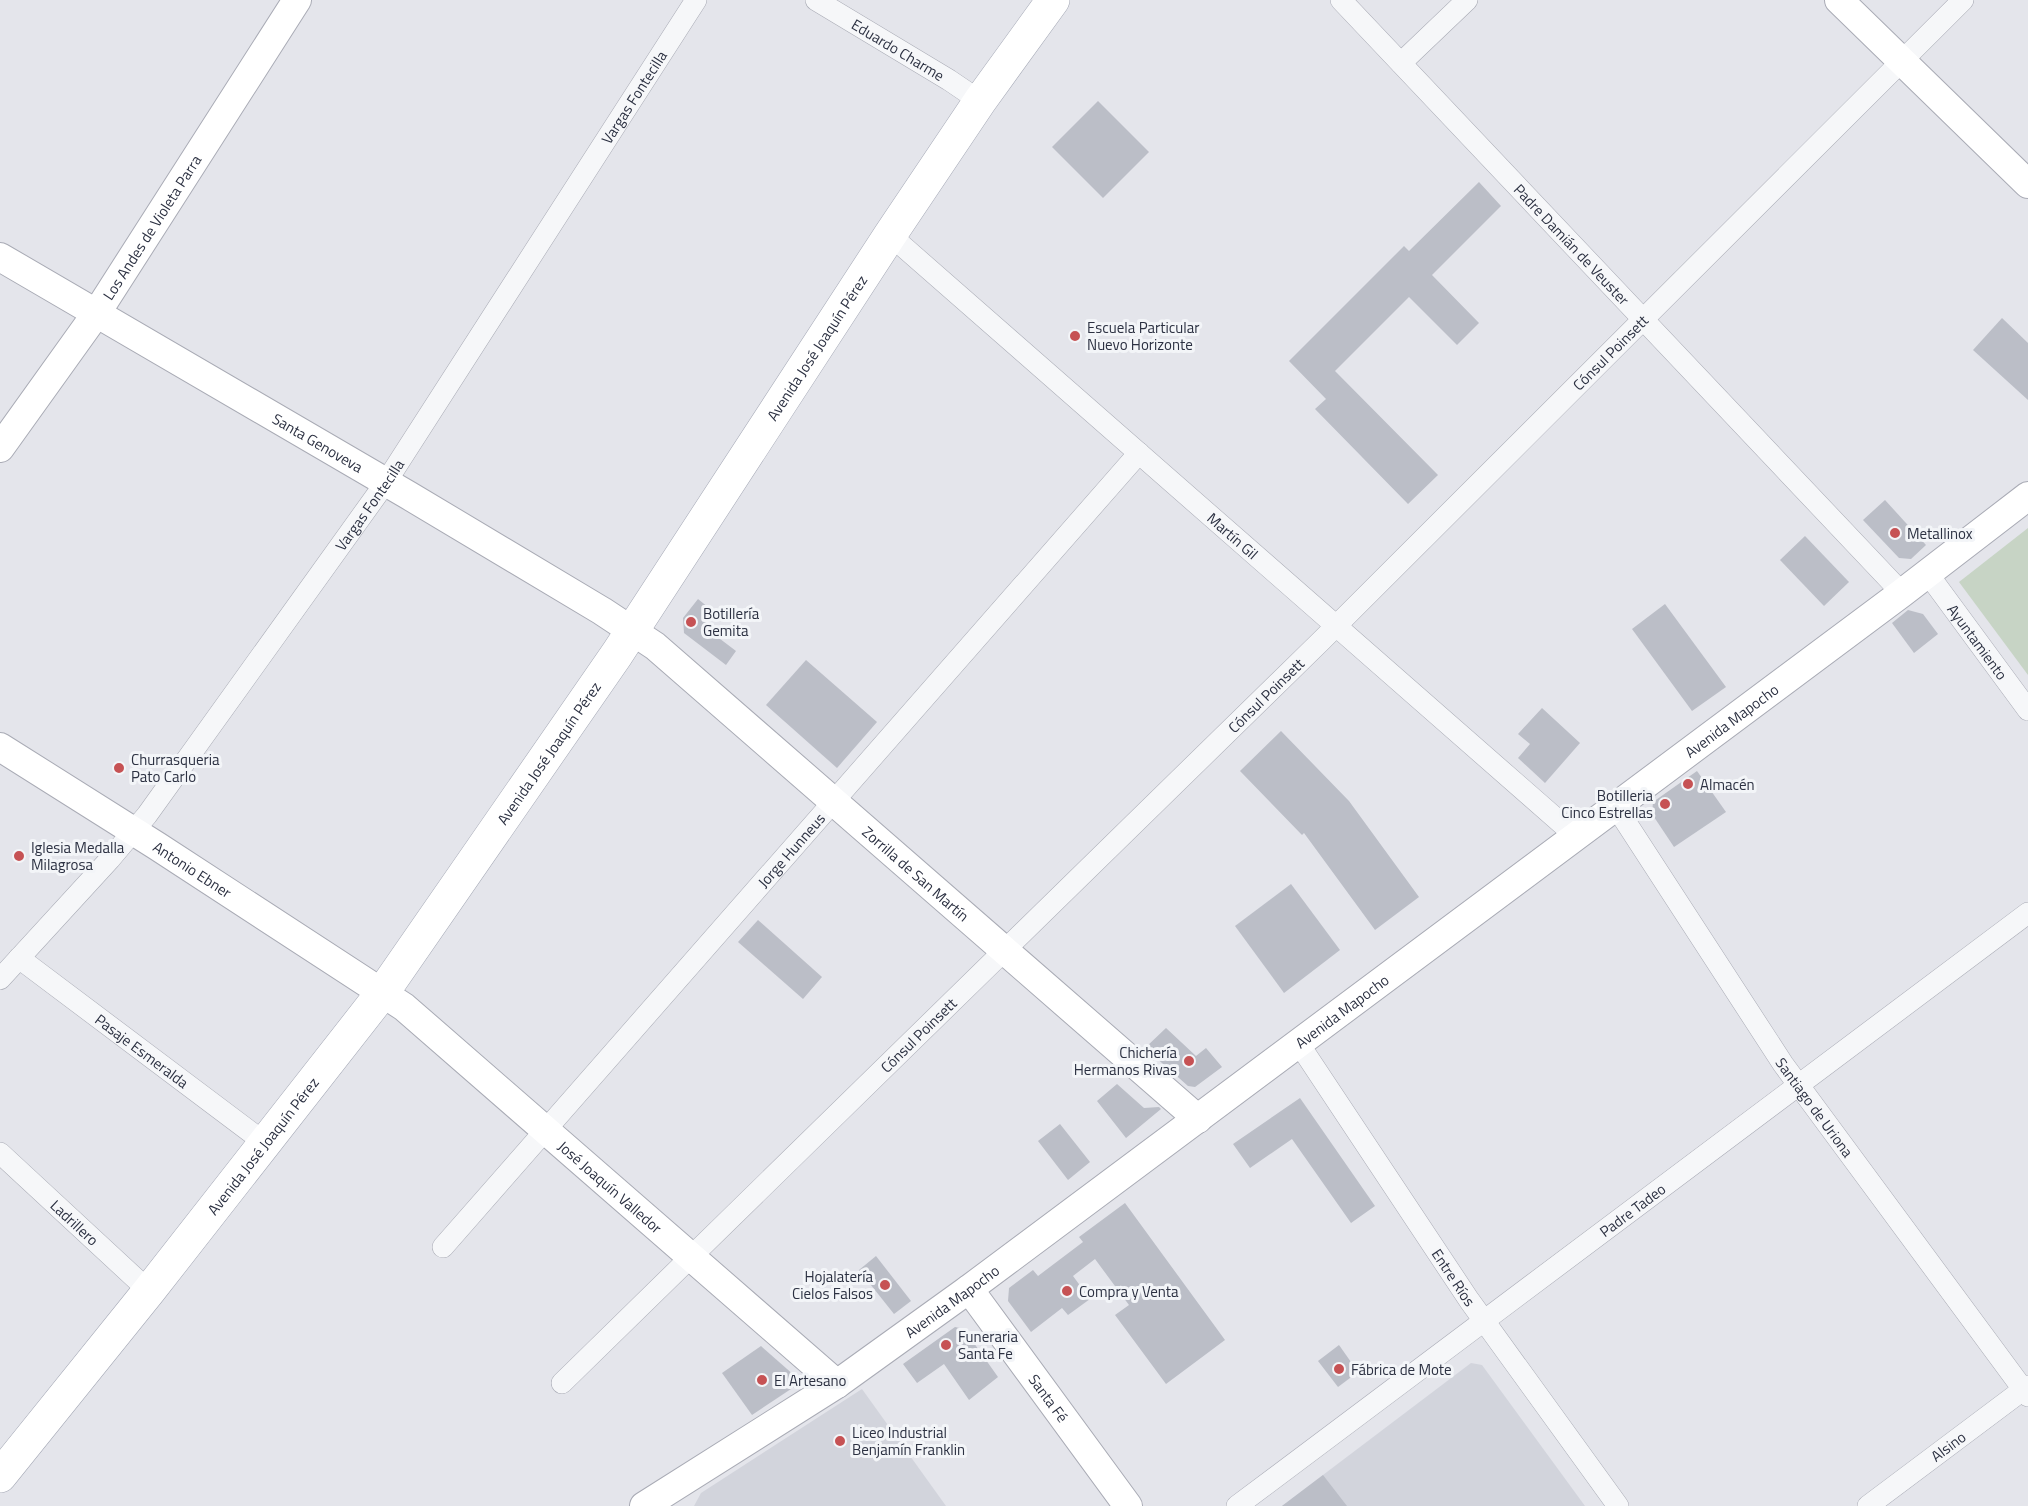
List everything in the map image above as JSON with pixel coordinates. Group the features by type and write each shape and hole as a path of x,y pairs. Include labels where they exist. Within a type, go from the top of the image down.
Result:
{"main road":[{"name":"Avenida José Joaquín Pérez","path":"0,1476 149,1291 383,992 633,631 890,235 980,101 1053,0"}],"street":[{"name":"Los Andes de Violeta Parra","path":"0,448 96,314 297,0"},
{"name":"Vargas Fontecilla","path":"0,979 134,831 386,482 696,0"},
{"name":"Eduardo Charme","path":"816,0 950,80 980,101"},
{"name":"Padre Damián de Veuster","path":"1341,0 1902,593"},
{"path":"1401,63 1467,0"},
{"path":"1839,0 2028,184"},
{"name":"Cónsul Poinsett","path":"562,1383 1336,626 1963,0"},
{"name":"Martín Gil","path":"890,235 1576,837"},
{"name":"Santa Genoveva","path":"0,257 386,482 633,631"},
{"name":"Jorge Hunneus","path":"443,1247 1139,453"},
{"name":"Avenida Mapocho","path":"644,1506 837,1384 969,1289 1928,574 2028,496"},
{"name":"Ayuntamiento","path":"1928,574 2028,710"},
{"name":"Zorrilla de San Martín","path":"633,631 661,651 1198,1119"},
{"name":"Antonio Ebner","path":"0,747 383,992"},
{"name":"Santiago de Uriona","path":"1616,807 1798,1085 2026,1391"},
{"name":"Padre Tadeo","path":"1237,1506 2028,913"},
{"name":"Pasaje Esmeralda","path":"19,958 265,1143"},
{"name":"José Joaquín Valledor","path":"383,992 404,1007 837,1384"},
{"name":"Entre Ríos","path":"1299,1044 1483,1321 1618,1506"},
{"name":"Ladrillero","path":"0,1153 149,1291"},
{"name":"Santa Fé","path":"969,1289 1128,1506"},
{"name":"Alsino","path":"1868,1506 2026,1391"}],"shaded area":[{"path":"1471,1363 1482,1365 1585,1506 1282,1506"},
{"name":"Liceo Industrial Benjamín Franklin","path":"862,1389 946,1506 694,1506 701,1493"}],"green space":[{"path":"2028,528 2028,675 1959,582"}],"building":[{"path":"1098,101 1149,152 1103,198 1052,147"},
{"path":"1479,182 1501,206 1432,275 1479,323 1457,345 1409,297 1335,371 1438,475 1408,504 1315,409 1326,399 1289,361 1404,246 1409,251"},
{"path":"2002,318 2028,343 2028,400 1973,350"},
{"name":"Metallinox","path":"1885,500 1926,545 1911,559 1899,558 1863,520"},
{"path":"1805,536 1849,582 1824,606 1780,560"},
{"path":"698,599 714,612 703,626 736,651 726,665 684,633 683,618"},
{"path":"1665,604 1726,687 1692,711 1632,629"},
{"path":"1908,610 1923,614 1938,634 1914,653 1892,623"},
{"path":"806,660 877,722 837,768 766,705"},
{"path":"1542,708 1580,743 1545,783 1518,758 1530,744 1518,734"},
{"path":"1281,731 1349,801 1419,897 1375,930 1304,833 1302,835 1240,771"},
{"path":"1697,771 1726,812 1674,847 1652,814 1653,802"},
{"path":"1291,884 1340,950 1284,993 1235,926"},
{"path":"758,920 822,977 803,999 738,942"},
{"name":"Chichería Hermanos Rivas","path":"1166,1028 1196,1056 1206,1048 1222,1067 1195,1087 1188,1086 1145,1048"},
{"path":"1117,1084 1144,1108 1159,1107 1161,1109 1126,1138 1097,1101"},
{"path":"1300,1098 1375,1206 1351,1223 1292,1139 1250,1168 1233,1144"},
{"path":"1060,1124 1090,1162 1068,1180 1038,1141"},
{"path":"1125,1203 1225,1340 1166,1384 1115,1315 1129,1305 1095,1259 1073,1276 1090,1299 1068,1315 1062,1308 1031,1332 1008,1301 1009,1288 1033,1270 1038,1276 1083,1242 1079,1237"},
{"name":"Hojalatería Cielos Falsos","path":"876,1256 911,1301 894,1314 859,1270"},
{"path":"955,1327 964,1329 998,1377 969,1400 944,1364 917,1383 903,1364"},
{"path":"1339,1345 1358,1372 1338,1387 1318,1361"},
{"name":"El Artesano","path":"761,1346 795,1376 797,1385 752,1415 722,1373"},
{"path":"1323,1475 1347,1506 1282,1506"}],"place":[{"name":"Escuela Particular Nuevo Horizonte","path":"1075,336"},
{"name":"Metallinox","path":"1895,533"},
{"name":"Botillería Gemita","path":"691,622"},
{"name":"Churrasqueria Pato Carlo","path":"119,768"},
{"name":"Almacén","path":"1688,784"},
{"name":"Botilleria Cinco Estrellas","path":"1665,804"},
{"name":"Iglesia Medalla Milagrosa","path":"19,856"},
{"name":"Chichería Hermanos Rivas","path":"1189,1061"},
{"name":"Hojalatería Cielos Falsos","path":"885,1285"},
{"name":"Compra y Venta","path":"1067,1291"},
{"name":"Funeraria Santa Fe","path":"946,1345"},
{"name":"Fábrica de Mote","path":"1339,1369"},
{"name":"El Artesano","path":"762,1380"},
{"name":"Liceo Industrial Benjamín Franklin","path":"840,1441"}]}
